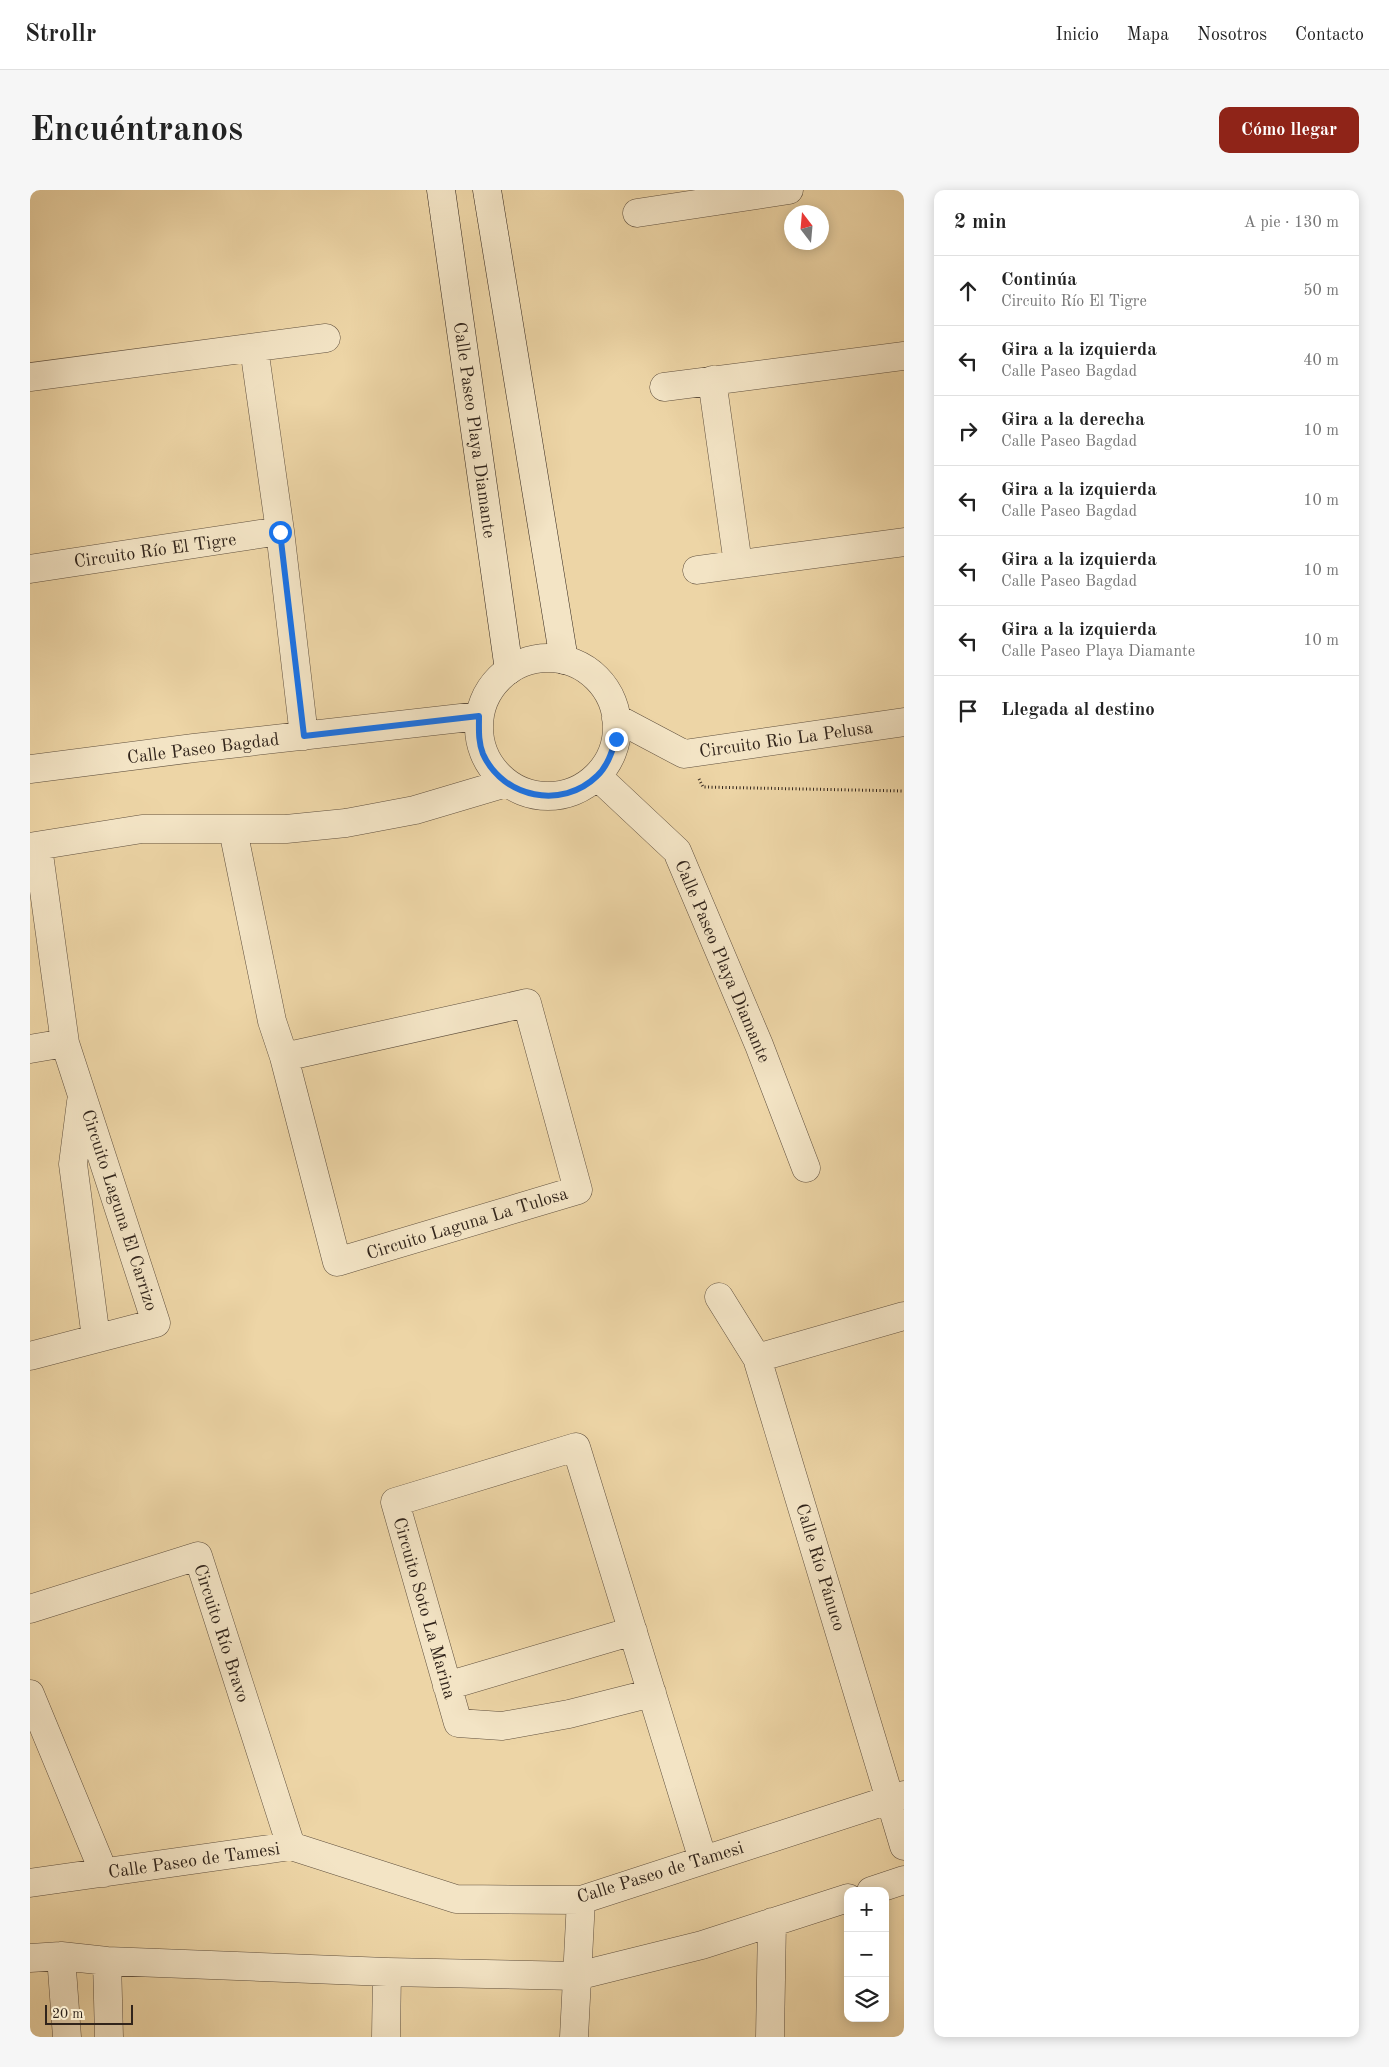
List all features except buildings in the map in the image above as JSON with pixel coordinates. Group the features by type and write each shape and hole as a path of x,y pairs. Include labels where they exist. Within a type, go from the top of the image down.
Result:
{"street":[{"name":"Calle Paseo Playa Diamante","path":"441,190 509,670"},
{"path":"487,190 564,660"},
{"path":"637,213 679,198 788,190"},
{"path":"30,377 326,338"},
{"path":"254,348 280,532 304,736"},
{"path":"664,387 904,356"},
{"path":"712,380 738,564"},
{"name":"Circuito Río El Tigre","path":"30,569 280,532"},
{"path":"697,570 904,542"},
{"path":"545,659 564,660 584,668 600,681 611,699 616,723 616,739 603,767 581,788 563,795 543,796 524,792 499,776 483,753 479,726 485,698 495,683 509,670 525,662 545,659"},
{"name":"Circuito Rio La Pelusa","path":"616,723 684,754 904,722"},
{"name":"Calle Paseo Bagdad","path":"30,769 304,736 479,726"},
{"name":"Calle Paseo Playa Diamante","path":"603,767 677,851 759,1045 806,1168"},
{"path":"34,847 142,829 233,830 346,823 415,810 499,776"},
{"name":"Circuito Laguna La Tulosa","path":"233,830 272,1021 284,1057 337,1262 578,1190 526,1003 284,1057"},
{"name":"Circuito Laguna El Carrizo","path":"30,1356 156,1323 65,1043 34,847"},
{"path":"30,1049 65,1043"},
{"name":"Circuito Laguna El Carrizo","path":"82,1095 73,1164 96,1338"},
{"name":"Calle Río Pánuco","path":"718,1297 757,1358 897,1797 904,1846"},
{"path":"757,1358 904,1316"},
{"name":"Circuito Soto La Marina","path":"652,1693 569,1714 502,1726 458,1723 395,1502 576,1447 633,1631 652,1693 703,1860"},
{"name":"Circuito Río Bravo","path":"30,1609 198,1556 291,1846"},
{"path":"447,1686 633,1631"},
{"path":"30,1694 104,1873"},
{"name":"Calle Paseo de Tamesi","path":"30,1883 291,1846 456,1899 581,1900 897,1797"},
{"path":"883,1887 904,1880"},
{"path":"30,1958 61,1956 107,1961 387,1972 577,1976 702,1945 844,1899"},
{"path":"574,2037 581,1900"},
{"path":"770,2037 772,1922"},
{"path":"61,1956 67,2037"},
{"path":"107,1961 109,2037"},
{"path":"386,2037 387,1972"}],"path":[{"path":"684,754 703,786 904,791"}],"route":[{"path":"280,532 304,736 479,716 479,735 483,753 493,770 506,783 524,792 543,796 563,795 581,788 597,776 609,759 616,739"}]}
